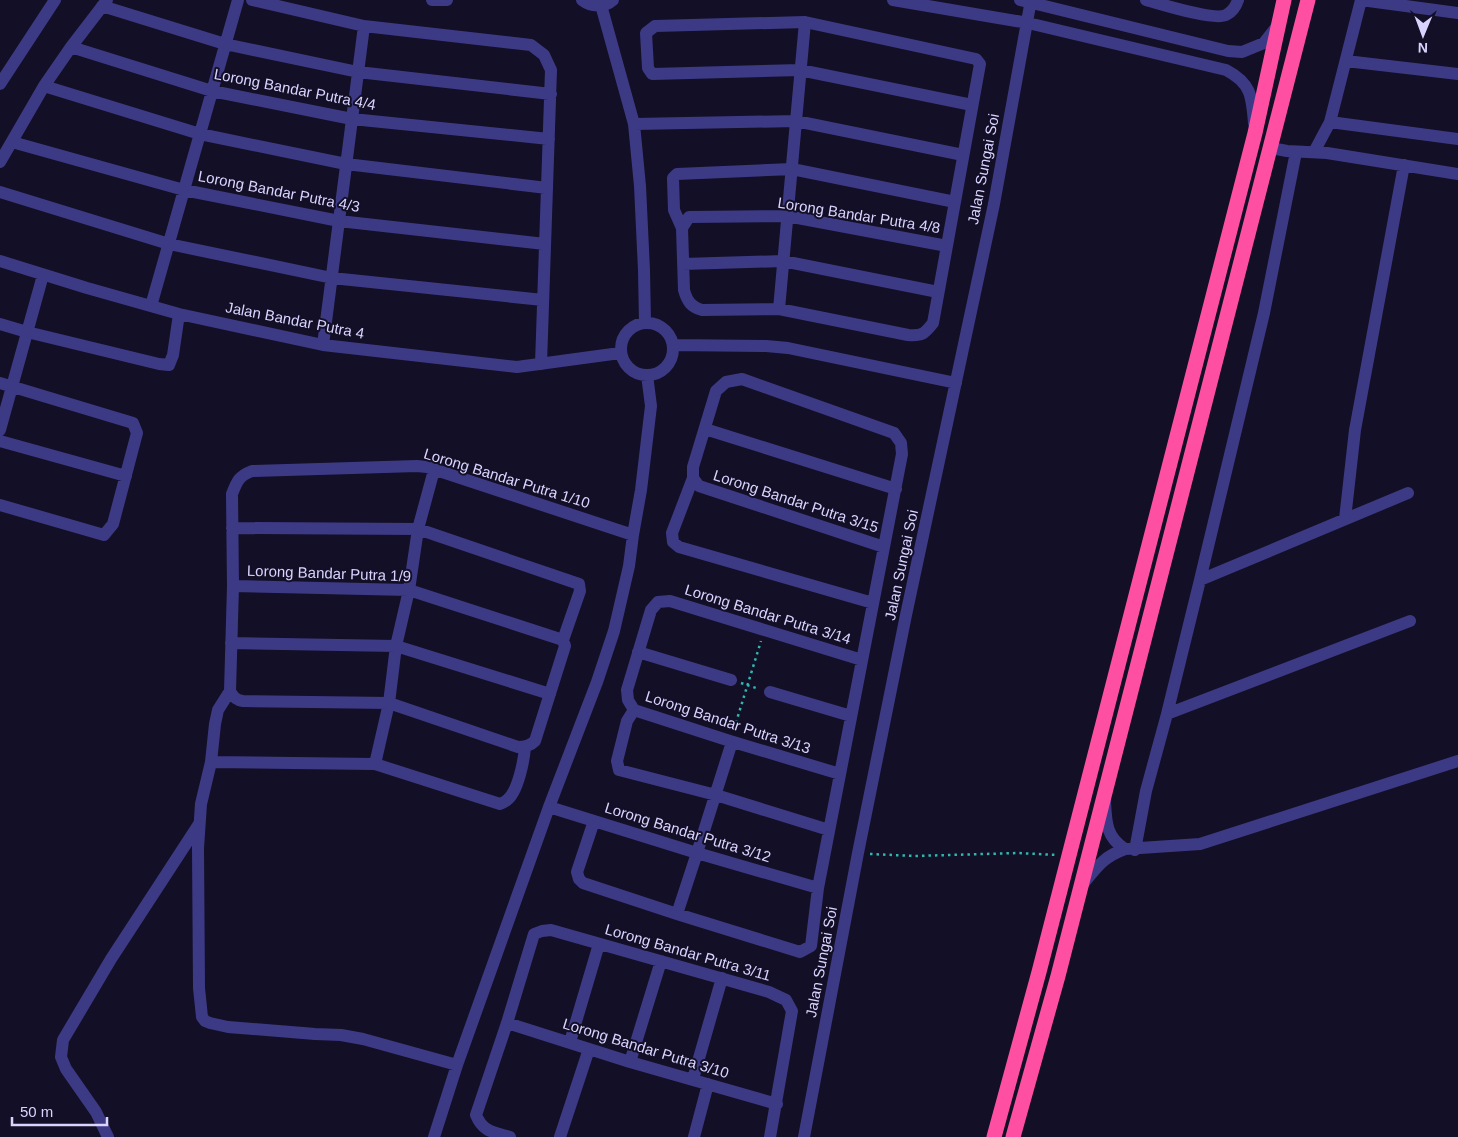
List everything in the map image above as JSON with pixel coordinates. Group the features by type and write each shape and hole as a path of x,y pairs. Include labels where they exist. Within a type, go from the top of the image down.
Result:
{"highway":[{"path":"994,1137 1039,972 1255,133 1284,0"},
{"path":"1013,1137 1058,976 1105,795 1308,0"}],"street":[{"path":"0,84 55,0"},
{"path":"151,306 238,0"},
{"path":"252,0 364,26 531,45 544,55 552,70 541,364"},
{"path":"432,0 447,0"},
{"path":"582,0 592,5 601,6 613,0"},
{"path":"893,0 1028,23 1226,70 1237,76 1247,85 1253,109 1255,133"},
{"path":"1146,0 1213,17 1226,16 1236,6 1238,0"},
{"path":"1314,152 1330,122 1361,0 1458,14"},
{"path":"1028,1 1228,51 1242,52 1264,43 1278,25"},
{"name":"Jalan Sungai Soi","path":"804,1137 908,605 992,213 1028,23 1028,1"},
{"path":"0,162 44,86 70,47 104,3 225,44 358,72 551,94"},
{"path":"601,6 634,124 640,186 645,323"},
{"path":"779,309 805,22"},
{"path":"955,202 792,169 677,174 673,178 674,210 682,228 684,290 686,299 695,308 702,310 779,309 908,335 917,336 925,333 933,323 938,292 947,246 955,202 972,105 980,64 976,59 805,22 655,26 646,33 648,68 652,74 800,70 972,105"},
{"path":"323,345 364,26"},
{"name":"Lorong Bandar Putra 4/4","path":"70,47 212,90 352,119 549,139"},
{"path":"1346,61 1458,74"},
{"path":"44,86 200,134 346,164 547,188"},
{"path":"634,124 796,121 963,155"},
{"path":"1330,122 1458,139"},
{"name":"Lorong Bandar Putra 4/3","path":"12,142 184,190 339,221 545,244"},
{"path":"1271,148 1296,152 1314,152 1458,174"},
{"path":"1130,849 1167,714 1264,313 1296,152"},
{"path":"1345,519 1354,430 1404,165"},
{"path":"0,192 169,244 332,278 543,300"},
{"name":"Lorong Bandar Putra 4/8","path":"682,228 689,218 787,216 947,246"},
{"name":"Jalan Bandar Putra 4","path":"0,261 179,314 323,345 517,367 620,353"},
{"path":"683,264 783,262 938,292"},
{"path":"0,430 6,385 27,332 43,275"},
{"path":"0,324 159,364 169,364 173,355 179,314"},
{"path":"645,323 661,327 667,332 672,345 672,354 664,369 648,375 639,374 632,370 623,361 620,353 625,334 631,328 645,323"},
{"path":"672,345 788,348 956,383"},
{"path":"434,1137 457,1065 549,806 597,682 614,631 629,566 641,490 651,406 648,375"},
{"name":"Lorong Bandar Putra 3/15","path":"884,547 699,486 694,478 693,467 716,391 726,382 742,378 894,433 901,443 902,454 896,489"},
{"path":"0,505 104,535 113,524 137,433 133,423 6,385"},
{"path":"594,821 577,872 579,879 583,883 800,952 810,946 818,888 896,489 705,429"},
{"path":"0,441 126,476"},
{"name":"Lorong Bandar Putra 1/10","path":"232,528 232,494 236,482 243,474 252,471 417,466 633,535"},
{"path":"375,764 389,703 396,646 409,590 418,530 434,470"},
{"path":"694,478 672,533 673,542 679,546 873,603"},
{"path":"1200,580 1408,493"},
{"path":"232,528 418,530 579,584 580,591 564,641 564,650 534,741 531,745 518,747 389,703 243,701 233,697 230,691 233,586 232,528"},
{"name":"Lorong Bandar Putra 1/9","path":"233,586 409,590 564,641"},
{"name":"Lorong Bandar Putra 3/14","path":"638,652 651,610 658,602 670,601 862,660"},
{"path":"1167,714 1410,621"},
{"path":"231,643 396,646 550,694"},
{"path":"638,652 731,680"},
{"name":"Lorong Bandar Putra 3/13","path":"638,652 627,690 628,700 634,710 840,774"},
{"path":"230,691 218,710 214,724 211,762 201,804 198,848 199,988 202,1017 205,1021 228,1027 341,1035 363,1039 457,1065"},
{"path":"770,692 851,716"},
{"path":"634,710 626,721 617,761 619,770 716,795 829,830"},
{"path":"677,914 716,795 731,741"},
{"path":"211,762 375,764 500,804 508,800 513,793 523,764 525,747"},
{"path":"1081,887 1101,862 1116,852 1130,849 1200,844 1458,761"},
{"path":"1105,795 1106,819 1112,838 1117,844 1130,849"},
{"name":"Lorong Bandar Putra 3/12","path":"549,806 697,853 818,888"},
{"path":"108,1137 96,1112 66,1069 61,1057 63,1040 111,959 200,823"},
{"name":"Lorong Bandar Putra 3/11","path":"506,1023 534,934 542,931 551,930 769,992 786,1000 792,1011 770,1137"},
{"path":"570,1042 599,944"},
{"path":"630,1062 661,961"},
{"path":"693,1079 722,978"},
{"path":"506,1023 476,1115 479,1124 486,1130 510,1137"},
{"name":"Lorong Bandar Putra 3/10","path":"506,1023 630,1062 776,1104"},
{"path":"560,1137 588,1048"},
{"path":"694,1137 708,1084"}],"path":[{"path":"731,741 764,630"},
{"path":"731,680 770,692"},
{"path":"858,854 915,856 1018,853 1069,856"}]}
